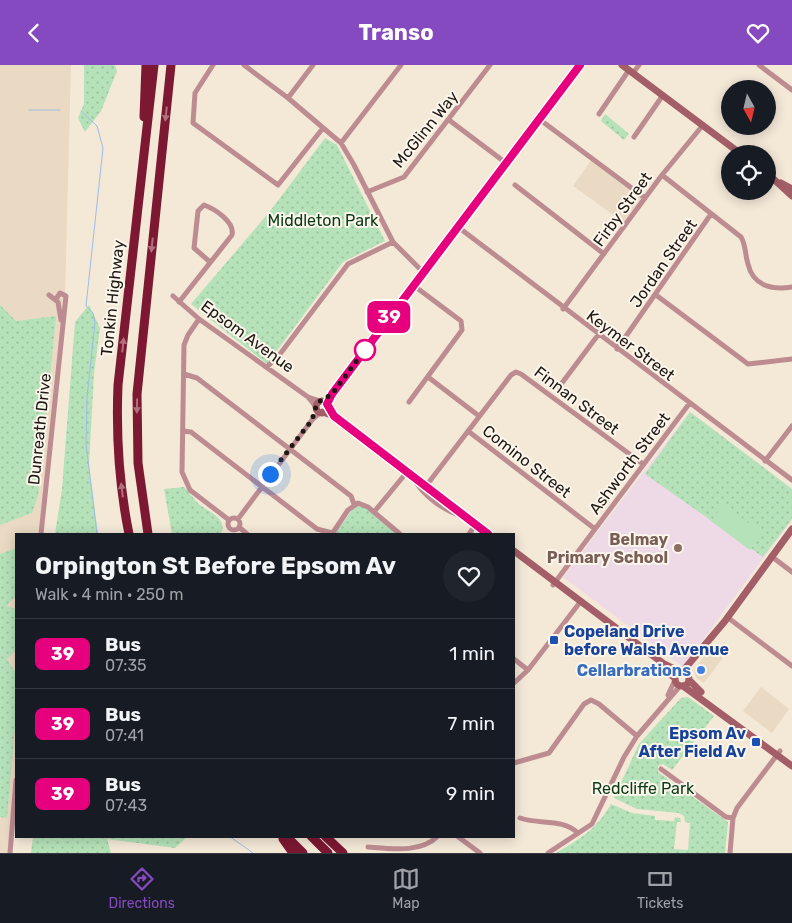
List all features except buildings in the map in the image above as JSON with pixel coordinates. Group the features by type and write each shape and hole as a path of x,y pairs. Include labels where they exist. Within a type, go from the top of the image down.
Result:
{"highway":[{"path":"140,183 146,65"},
{"name":"Tonkin Highway","path":"129,533 121,484 117,411 154,65"},
{"path":"148,533 138,463 137,393 171,65"},
{"path":"282,838 293,853"},
{"path":"288,838 303,853"},
{"path":"313,838 328,853"},
{"path":"326,838 343,853"}],"street":[{"path":"213,65 194,93 193,123 278,185 323,128"},
{"path":"244,65 288,98 341,143 393,242 423,272"},
{"path":"288,98 313,65"},
{"path":"341,143 401,65"},
{"name":"McGlinn Way","path":"367,192 404,177 490,65"},
{"path":"246,533 239,527 238,519 261,486 580,65"},
{"path":"599,114 628,69 639,65"},
{"path":"759,65 792,90"},
{"path":"628,69 729,145"},
{"path":"634,137 663,95"},
{"path":"539,119 645,198"},
{"path":"449,120 506,163"},
{"name":"Firby Street","path":"564,309 662,175 703,125"},
{"path":"662,175 740,237 744,242 750,270 757,281 772,289 792,287"},
{"path":"776,181 791,193"},
{"path":"514,185 604,254"},
{"path":"179,302 232,235 233,229 230,223 204,205 198,211 194,248 210,262"},
{"name":"Jordan Street","path":"617,349 711,214"},
{"name":"Keymer Street","path":"458,227 598,335 792,480"},
{"path":"267,367 280,354 348,264 393,242"},
{"path":"409,402 462,330 463,326 461,321 413,285"},
{"name":"Dunreath Drive","path":"41,533 66,297 60,293 56,299"},
{"name":"Dunreath Drive","path":"49,295 56,299 59,305 62,326"},
{"path":"656,295 748,364 792,359"},
{"name":"Epsom Avenue","path":"173,296 199,319 322,407 487,533"},
{"path":"199,319 185,340 182,472 190,490 229,520 230,528 227,533"},
{"path":"559,387 598,335"},
{"path":"273,371 280,354"},
{"name":"Finnan Street","path":"426,487 511,375 518,373 643,464"},
{"path":"184,375 198,378 351,496 354,504"},
{"path":"428,377 479,416"},
{"name":"Ashworth Street","path":"555,583 689,403"},
{"path":"765,461 792,426"},
{"path":"183,431 191,432 317,529 332,533 354,504"},
{"name":"Comino Street","path":"468,431 595,529"},
{"path":"374,512 407,472"},
{"path":"414,477 420,489 451,513 468,518"},
{"path":"354,504 362,504 399,533"},
{"path":"229,520 232,518 238,519"},
{"path":"470,533 476,524"},
{"path":"230,528 235,529 239,527"},
{"path":"678,683 689,678 694,664 792,529"},
{"path":"515,555 555,583 678,683 792,761"},
{"path":"771,556 792,572"},
{"path":"515,682 528,670 580,603"},
{"path":"580,603 664,664 689,678 699,690 779,753 792,766"},
{"path":"726,619 792,666"},
{"path":"548,853 592,824 624,757 637,736 678,683 681,672 726,619"},
{"path":"515,660 528,670"},
{"path":"515,763 549,753 584,704 591,700 599,704 637,736"},
{"path":"730,853 733,818 737,808 779,753"},
{"path":"661,769 726,817 733,818"},
{"path":"10,853 15,792"},
{"path":"520,818 534,822 569,825 578,833"},
{"path":"368,847 427,850 436,838"},
{"path":"460,838 480,853"}],"shaded area":[{"path":"0,65 71,65 65,295 41,533 15,533 15,793 10,853 0,853"},
{"path":"592,159 645,198 626,224 573,186"},
{"name":"Belmay Primary School","path":"690,412 792,489 792,519 683,667 563,577"},
{"path":"710,648 723,658 704,683 696,678 694,670"},
{"path":"761,687 789,709 772,733 743,711"}],"green space":[{"path":"84,65 115,65 117,71 101,111 85,132 78,118 84,104"},
{"path":"605,114 629,134 624,140 601,121"},
{"name":"Middleton Park","path":"325,138 337,145 385,241 343,262 267,364 191,304 271,210"},
{"path":"0,305 16,321 56,316 38,496 32,513 0,525"},
{"path":"89,305 100,328 94,373 89,465 98,533 55,533 62,489 75,322"},
{"path":"690,412 792,489 792,519 763,557 645,474"},
{"path":"184,487 201,506 219,519 223,528 221,533 172,533 164,489"},
{"path":"724,504 763,534 750,550 711,521"},
{"path":"363,506 397,533 336,533 354,507"},
{"path":"15,548 15,597 6,606 15,609 15,651 7,659 15,671 15,727 7,818 0,817 0,554"},
{"name":"Redcliffe Park","path":"688,697 714,716 672,770 663,764 658,766 658,772 728,822 725,853 556,853 594,827 611,804 632,813 655,816 655,820 674,821 675,817 680,818 681,822 677,822 674,849 688,850 690,823 685,822 684,816 679,813 637,809 614,798 639,744 681,698"},
{"path":"33,838 186,838 175,848 107,839 111,853 31,853"}],"waterway":[{"path":"29,110 60,110"},
{"path":"81,111 97,126 103,148 86,306 93,313 95,323 87,397 86,444 97,533"},
{"path":"232,838 253,853"}],"bus line":[{"name":"39","path":"487,533 334,416 327,404 332,394 413,285 580,65"}],"place":[{"name":"Belmay Primary School","path":"678,548"},
{"name":"Copeland Drive before Walsh Avenue","path":"554,640"},
{"name":"Cellarbrations","path":"701,670"},
{"name":"Epsom Av After Field Av","path":"756,742"}],"route":[{"path":"270,474 312,420 317,403 332,394 367,347 365,350"}]}
